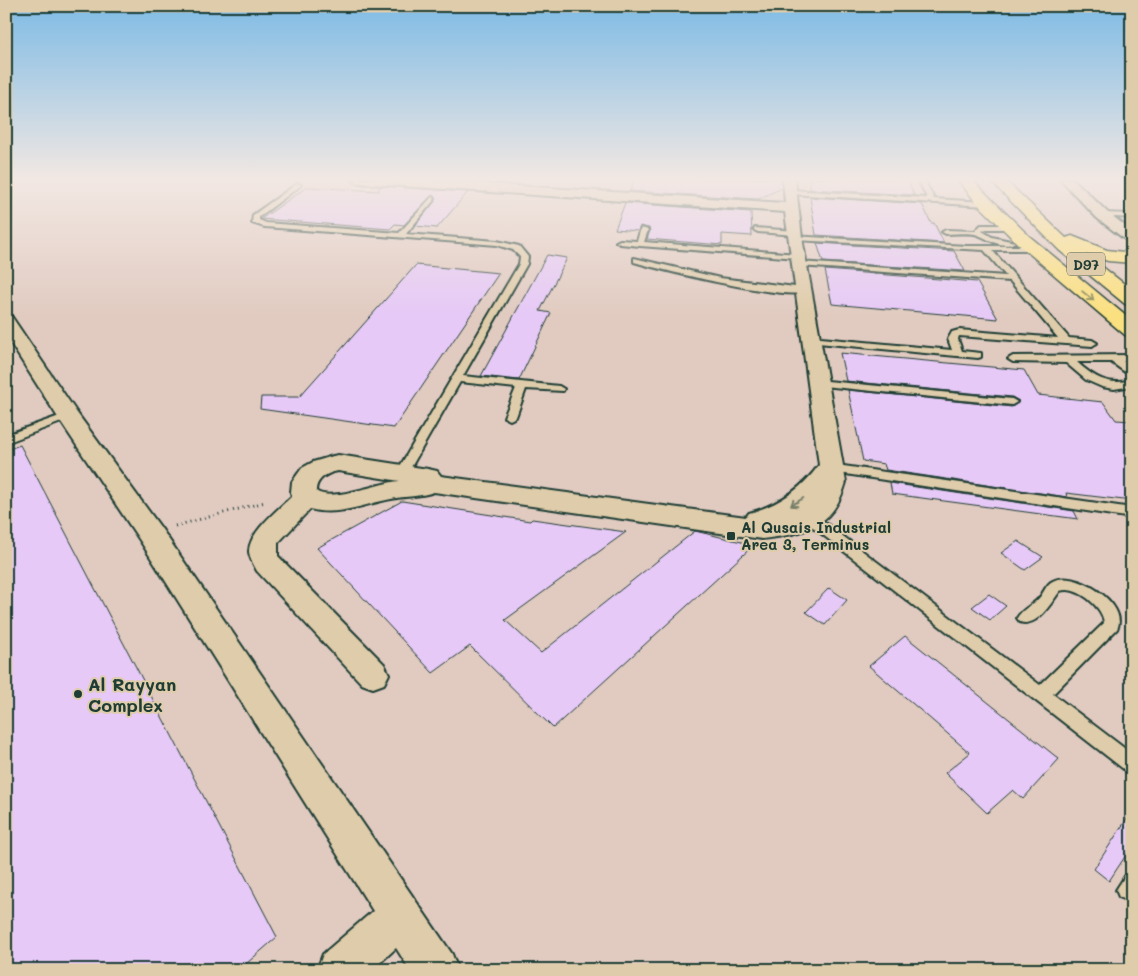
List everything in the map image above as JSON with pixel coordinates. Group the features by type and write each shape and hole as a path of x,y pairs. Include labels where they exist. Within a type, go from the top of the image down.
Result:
{"main road":[{"name":"D97","path":"1007,225 1132,331"},
{"name":"D97","path":"1042,225 1092,269 1132,300"},
{"path":"1042,225 1057,231 1087,250 1104,255 1132,258"}],"street":[{"path":"431,483 432,480 428,477 346,464 330,464 308,476 302,487 308,498 329,503 396,490 425,487 431,483 762,529 788,526 810,518 824,508 831,496 834,482 830,468 810,340 794,225"},
{"path":"1114,225 1131,238"},
{"path":"6,321 68,416 150,535 436,970"},
{"path":"734,526 761,520 785,510 805,497 820,483 830,468"},
{"path":"308,498 280,540 276,550 274,569 373,674"},
{"path":"339,970 400,916"}],"lane":[{"path":"263,225 504,244 516,248 523,254 522,264 402,473"},
{"path":"400,236 410,225"},
{"path":"980,233 979,229 984,227 1010,227"},
{"path":"640,244 644,230"},
{"path":"946,232 980,233 998,241 1030,245"},
{"path":"620,242 640,244 795,236 987,249 1030,245"},
{"path":"758,238 798,260 1013,279"},
{"path":"987,249 1066,341"},
{"path":"637,260 679,272 726,282 804,291"},
{"path":"958,353 953,338 955,334 959,333 1092,343"},
{"path":"810,340 978,355"},
{"path":"1013,359 1132,358"},
{"path":"1114,359 1132,374"},
{"path":"1069,360 1086,377 1098,382 1118,386 1132,383"},
{"path":"456,378 558,389"},
{"path":"817,383 1012,402"},
{"path":"510,418 522,385"},
{"path":"6,439 68,416"},
{"path":"830,468 1132,513"},
{"path":"810,518 1132,765"},
{"path":"1026,618 1045,603 1054,588 1063,584 1076,586 1094,597 1106,606 1112,619 1112,624 1041,695"}],"path":[{"path":"150,535 214,515 308,498"}],"building":[{"path":"333,225 394,225 390,229"},
{"path":"416,225 440,225 437,228 415,226"},
{"path":"617,225 752,225 752,236 722,234 722,245 647,239 650,231 649,228 640,226 638,231 615,229"},
{"path":"814,225 935,225 944,243 816,235"},
{"path":"817,243 954,251 965,271 823,262"},
{"path":"547,255 567,258 540,311 551,313 519,380 481,376"},
{"path":"416,265 499,273 394,428 260,409 261,397 299,397"},
{"path":"825,270 977,282 998,319 832,304"},
{"path":"840,353 1024,370 1038,395 1103,402 1116,420 1132,421 1132,501 1066,493 1067,497 886,470 884,464 863,461 848,390 1012,407 1019,401 1012,397 846,381"},
{"name":"Al Rayyan Complex","path":"20,445 277,937 239,970 6,970 6,450"},
{"path":"890,483 1074,511 1078,519 892,494"},
{"path":"402,501 530,521 532,519 626,532 505,620 541,653 695,531 754,545 553,728 470,646 433,673 317,548"},
{"path":"1018,541 1043,557 1025,570 1001,553"},
{"path":"829,588 847,600 825,625 806,612"},
{"path":"989,594 1006,606 990,620 972,607"},
{"path":"905,636 1059,759 1023,799 1013,790 987,813 945,773 970,753 869,666"},
{"path":"1132,811 1132,846 1109,881 1094,869"}],"place":[{"name":"Al Qusais Industrial Area 3, Terminus","path":"731,536"},
{"name":"Al Rayyan Complex","path":"78,694"}]}
